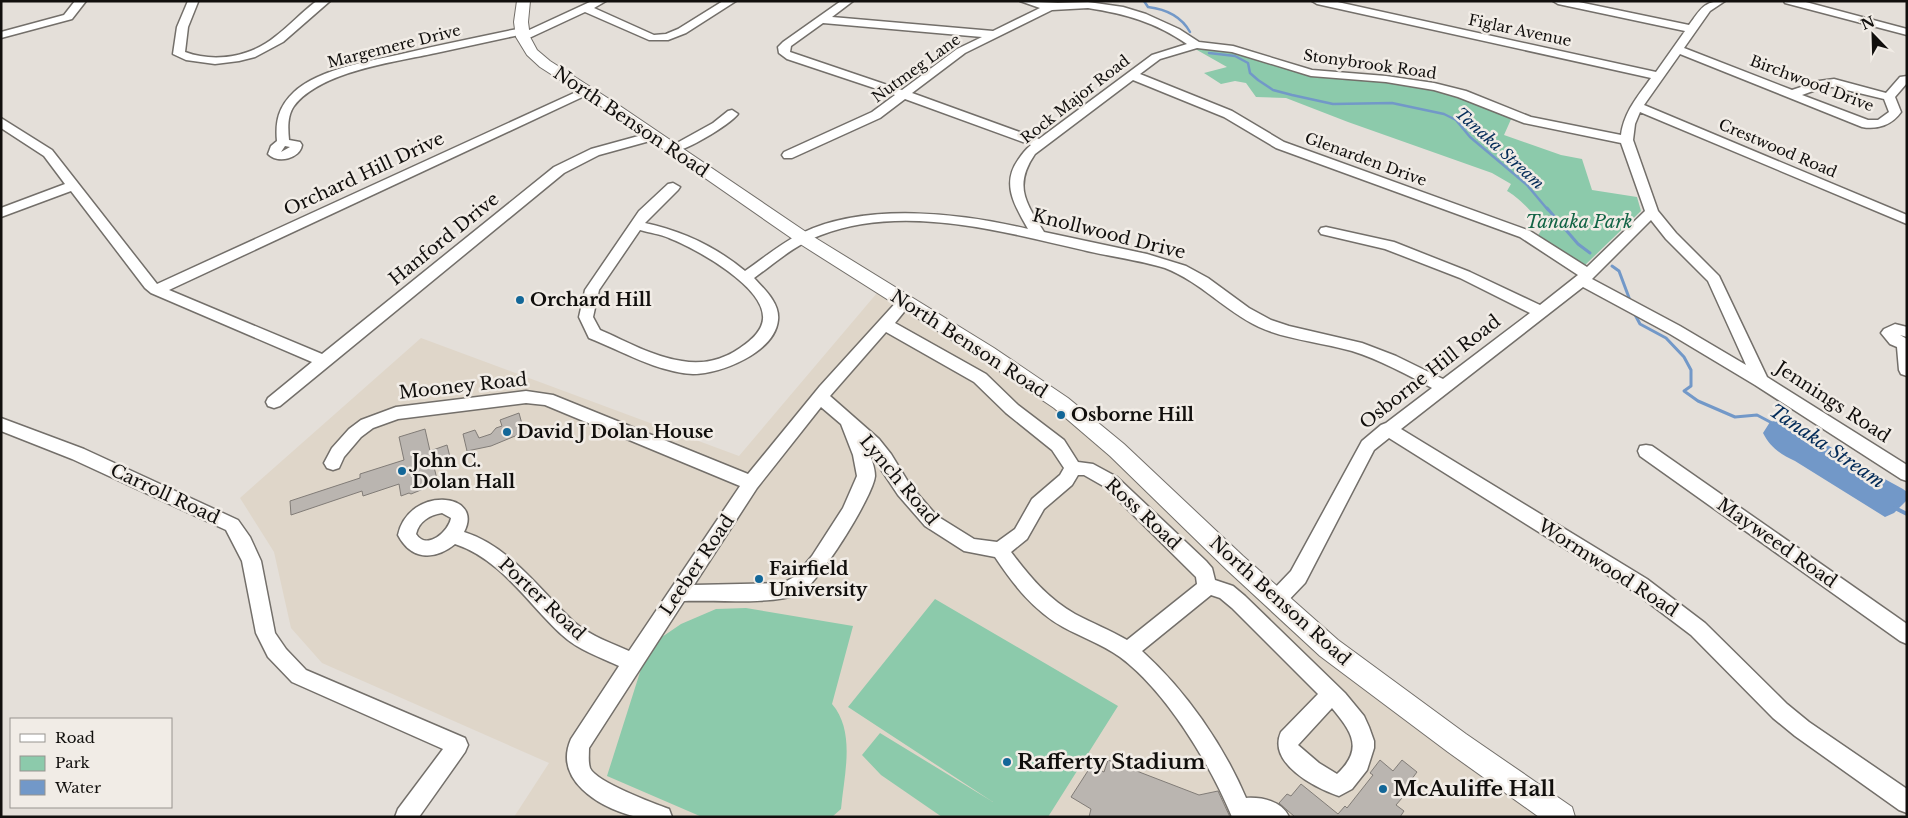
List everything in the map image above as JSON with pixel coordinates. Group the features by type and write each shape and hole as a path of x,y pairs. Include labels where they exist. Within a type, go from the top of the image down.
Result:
{"main road":[{"path":"522,34 524,1"},
{"name":"North Benson Road","path":"522,34 528,48 535,56 802,238 987,353 1085,421 1307,629 1353,666 1562,817"}],"street":[{"path":"1,35 40,26 68,16 81,1"},
{"path":"193,2 184,17 179,54 190,59 210,61 232,59 274,44 324,1"},
{"name":"Margemere Drive","path":"283,142 282,120 289,104 302,93 324,80 361,67 522,34 586,9 601,1"},
{"path":"586,9 653,38 668,37 682,31 731,1"},
{"path":"848,1 787,44 784,51 791,57 903,94 1040,144"},
{"path":"1025,1 1056,4"},
{"name":"Figlar Avenue","path":"1317,1 1659,76"},
{"path":"1558,1 1691,29"},
{"path":"1627,140 1629,124 1637,106 1706,9 1720,1"},
{"path":"1789,1 1907,32"},
{"name":"Nutmeg Lane","path":"788,155 876,116 943,62 960,51 1056,4"},
{"name":"Stonybrook Road","path":"1056,4 1088,5 1123,10 1176,31 1196,45 1233,49 1311,73 1386,79 1434,87 1462,94 1528,120 1627,140"},
{"path":"823,20 993,35"},
{"name":"Rock Major Road","path":"1039,235 1017,198 1015,184 1020,166 1031,151 1156,57 1196,45"},
{"name":"Birchwood Drive","path":"1677,50 1866,124 1880,124 1890,120 1895,112 1889,97 1904,79"},
{"name":"Glenarden Drive","path":"1132,75 1228,114 1280,145 1525,234 1584,277 1761,381"},
{"path":"1793,94 1834,82 1889,97"},
{"name":"Orchard Hill Drive","path":"156,290 587,91"},
{"name":"Crestwood Road","path":"1637,106 1907,220"},
{"path":"672,149 717,126 732,114"},
{"path":"1,122 48,153 150,285 156,290 324,361"},
{"name":"Hanford Drive","path":"274,402 559,170 595,152 654,136"},
{"name":"Jennings Road","path":"1627,140 1652,212 1671,236 1714,280 1761,381 1907,474"},
{"path":"1,213 72,186"},
{"path":"636,226 674,234 701,247 745,278 764,299 771,317 765,335 749,350 728,362 694,368 670,364 594,334 586,317 592,290 644,214 673,187"},
{"name":"Osborne Hill Road","path":"1276,600 1302,569 1362,454 1368,446 1387,429 1542,312 1584,277 1652,212"},
{"name":"Knollwood Drive","path":"745,278 802,238 854,222 927,216 963,220 1039,235 1181,269 1206,284 1237,308 1266,324 1357,347 1392,360 1443,386"},
{"path":"1326,231 1389,246 1465,275 1542,312"},
{"name":"Leeber Road","path":"661,817 606,793 586,781 579,766 578,746 751,483 861,349 905,302"},
{"path":"884,324 980,378 1012,410 1058,445 1064,452 1073,468 1066,480 1038,504 1021,534 1000,550 1022,583 1054,611 1128,651 1167,691 1212,756 1242,813 1263,808 1270,810 1278,817"},
{"path":"1906,340 1907,370"},
{"name":"Mooney Road","path":"333,463 338,453 355,433 366,424 396,413 526,397 547,399 751,483"},
{"name":"Lynch Road","path":"821,397 873,444 885,459 904,490 931,521 970,546 1000,550"},
{"name":"Lynch Road","path":"678,593 783,591 791,589 804,580 854,506 863,488 866,477 865,468 848,422"},
{"name":"Carroll Road","path":"1,424 78,454 232,525 247,545 255,573 260,614 268,640 282,661 299,676 458,745 406,817"},
{"name":"Wormwood Road","path":"1387,429 1640,584 1698,629 1787,717 1860,771 1907,802"},
{"name":"Mayweed Road","path":"1646,451 1907,635"},
{"name":"Ross Road","path":"1073,468 1096,473 1111,482 1199,567 1205,574 1207,587"},
{"name":"Porter Road","path":"454,536 475,543 496,556 570,630 596,646 632,662"},
{"path":"1128,651 1207,587 1214,587 1231,596 1331,695"}],"shaded area":[{"name":"Fairfield University","path":"877,293 1070,418 1265,606 1438,744 1540,817 514,817 549,763 322,663 291,628 274,552 240,498 421,338 739,456"}],"green space":[{"name":"Tanaka Park","path":"1190,46 1231,50 1313,77 1389,80 1464,96 1512,117 1504,135 1561,155 1582,159 1592,190 1637,197 1641,211 1584,266 1537,237 1542,229 1533,213 1507,191 1511,184 1492,173 1286,98 1256,97 1246,83 1235,81 1221,84 1204,73 1227,67"},
{"name":"Rafferty Stadium","path":"935,599 1118,706 1048,817 942,817 881,775 862,755 880,733 993,802 848,707"},
{"path":"746,608 853,626 832,704 844,727 847,754 841,809 832,817 702,817 607,776 641,669 659,639 681,624 716,609"}],"water":[{"path":"1779,420 1790,427 1790,431 1814,448 1817,447 1810,434 1859,465 1903,489 1907,492 1907,500 1894,513 1885,517 1785,456 1776,450 1763,433 1770,422"}],"building":[{"name":"David J Dolan House","path":"519,413 522,424 517,426 520,434 491,446 467,451 463,434 475,430 479,438 491,434 496,428 502,426 500,420"},
{"name":"John C. Dolan Hall","path":"425,429 430,451 447,445 450,457 433,463 438,483 401,496 399,484 363,496 362,491 291,515 290,501 360,478 360,474 404,460 399,437"},
{"path":"1108,760 1199,795 1218,791 1230,817 1089,817 1091,809 1071,797 1091,766 1104,772"},
{"name":"McAuliffe Hall","path":"1380,760 1393,771 1402,760 1417,772 1399,796 1402,798 1396,805 1404,811 1400,817 1295,817 1279,803 1287,794 1291,796 1301,784 1338,814 1345,806 1347,808 1373,775 1370,773"}],"waterway":[{"name":"Tanaka Stream","path":"1144,1 1148,7 1172,14 1190,32"},
{"name":"Tanaka Stream","path":"1209,53 1235,56 1248,63 1250,73 1258,80 1273,90 1292,95 1333,104 1392,103 1444,114 1456,120 1470,137 1527,185 1548,210"},
{"name":"Tanaka Stream","path":"1547,208 1578,244 1590,253"},
{"name":"Tanaka Stream","path":"1612,266 1619,271 1631,303"},
{"name":"Tanaka Stream","path":"1633,311 1640,324 1666,338 1684,357 1691,370 1691,386 1684,391 1698,401 1735,417 1757,415 1772,423"},
{"name":"Tanaka Stream","path":"1895,508 1907,514"}],"place":[{"name":"Orchard Hill","path":"520,300"},
{"name":"Osborne Hill","path":"1061,415"},
{"name":"David J Dolan House","path":"507,432"},
{"name":"John C. Dolan Hall","path":"402,471"},
{"name":"Fairfield University","path":"759,579"},
{"name":"Rafferty Stadium","path":"1007,762"},
{"name":"McAuliffe Hall","path":"1383,789"}]}
